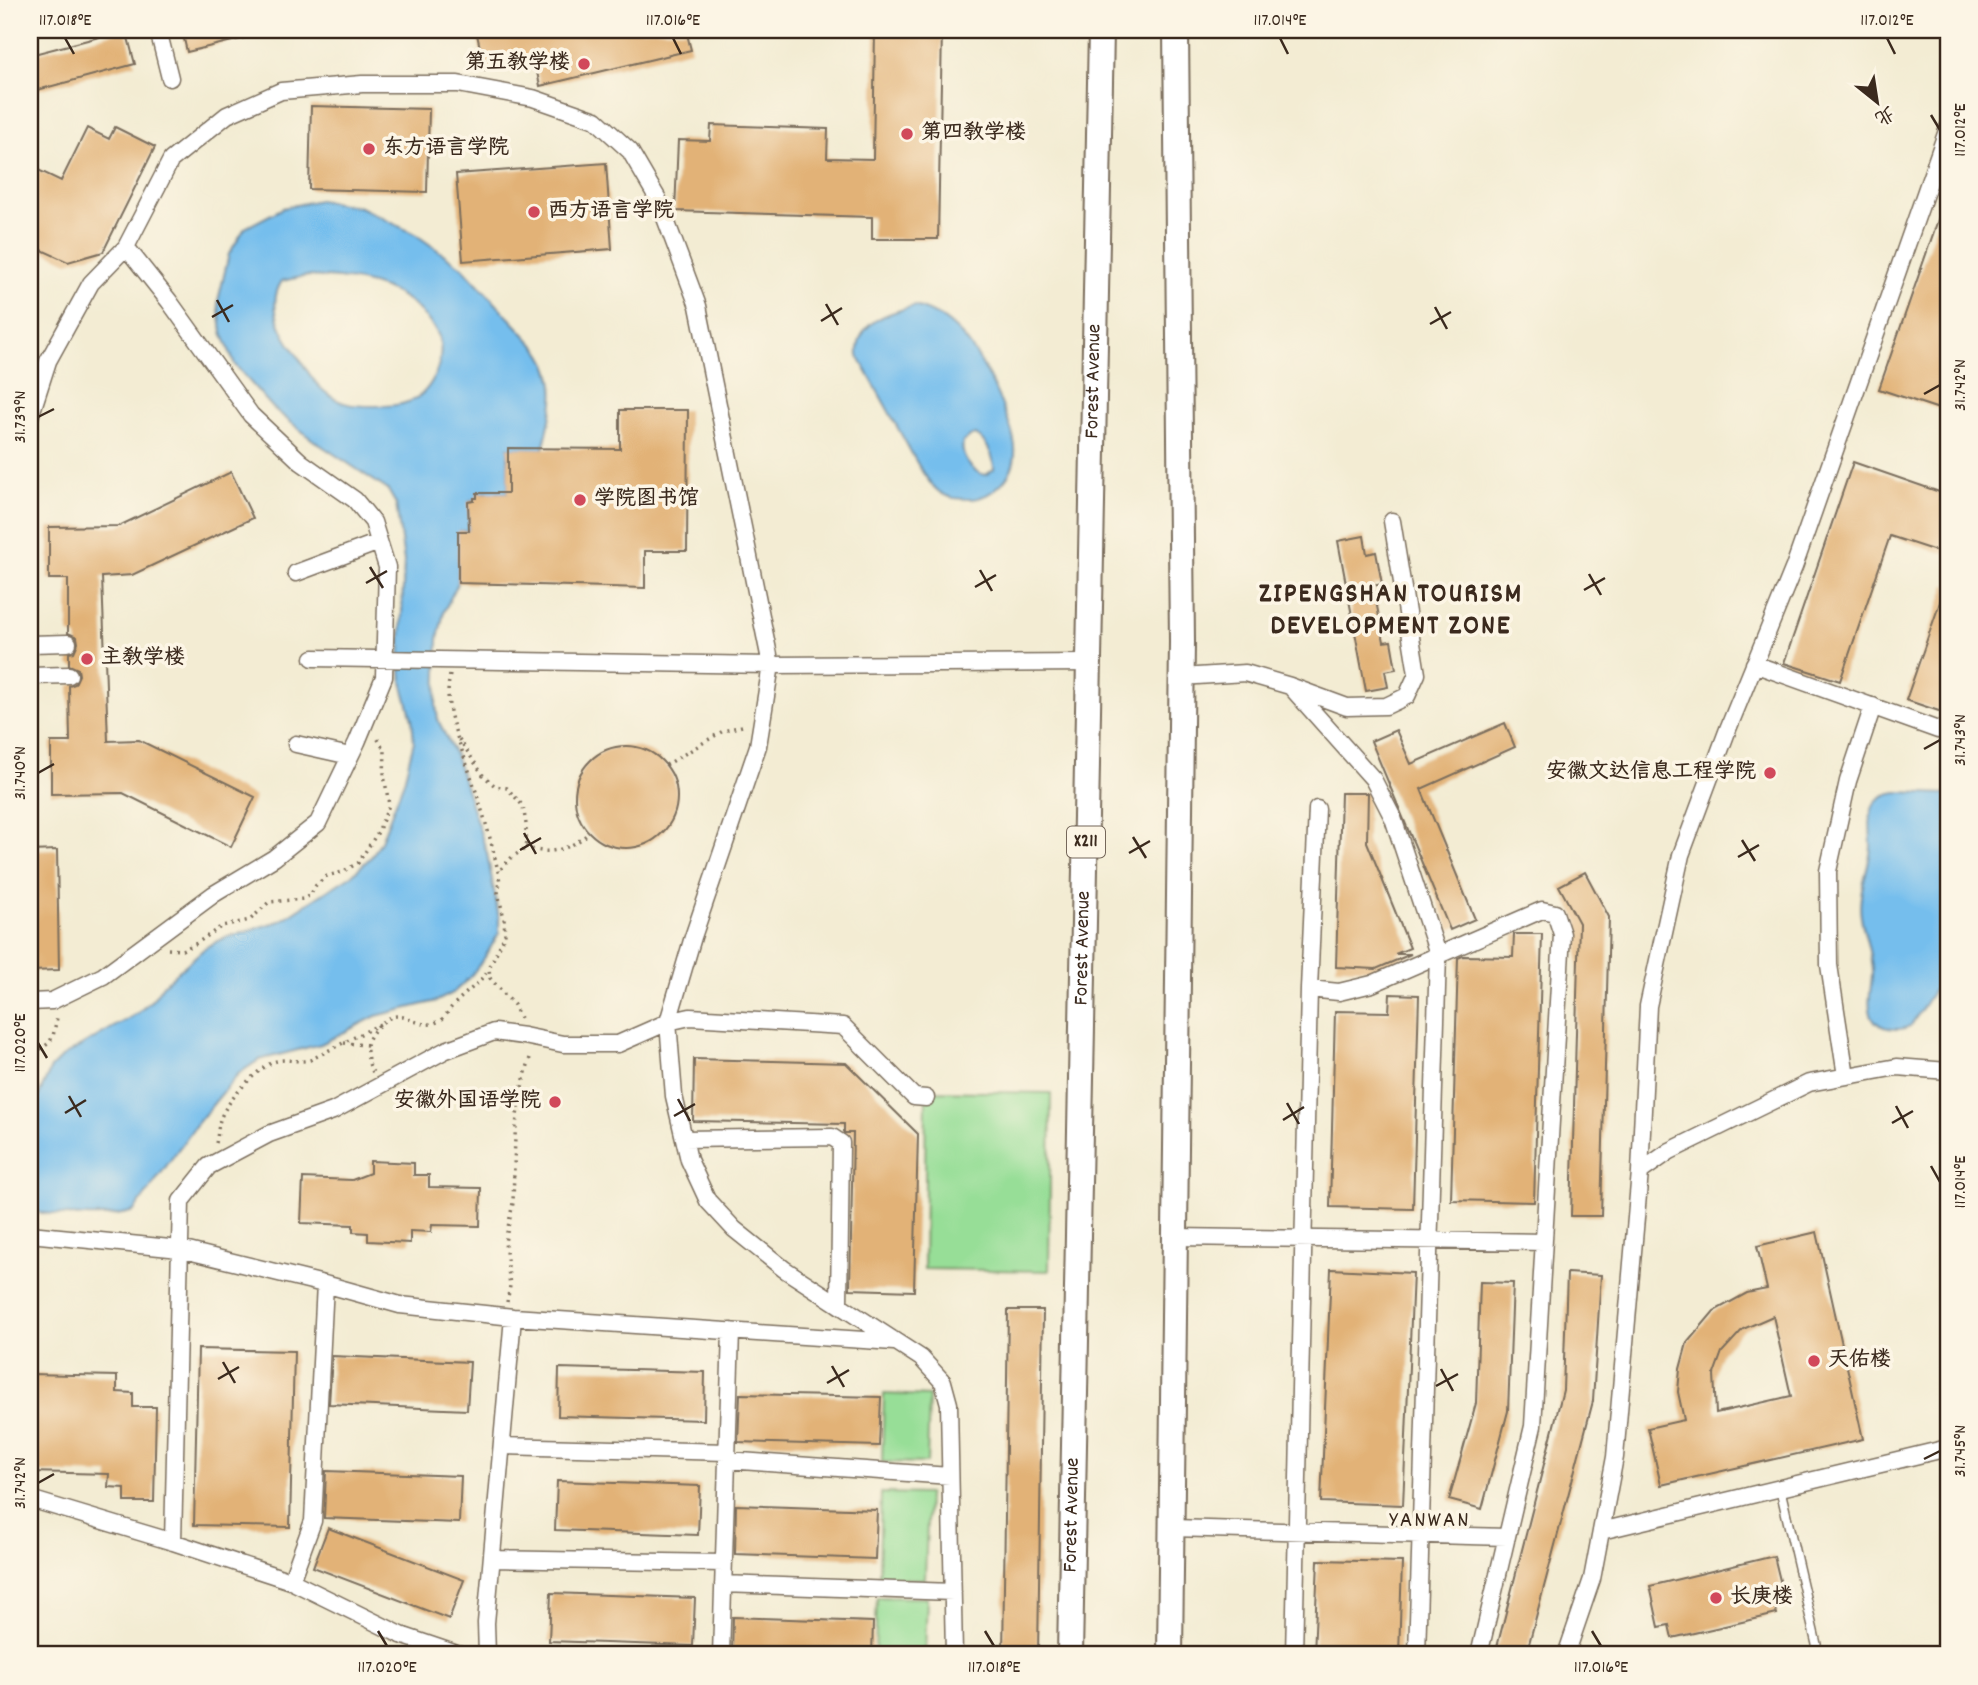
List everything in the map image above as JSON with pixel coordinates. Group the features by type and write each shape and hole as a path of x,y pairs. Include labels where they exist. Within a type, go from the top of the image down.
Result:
{"main road":[{"name":"Forest Avenue","path":"1070,1655 1101,30"},
{"path":"1170,1655 1181,677 1176,30"}],"street":[{"path":"158,30 170,78"},
{"path":"30,415 48,361 91,283 126,247 171,160 227,115 281,91 362,84 458,84 533,98 596,120 631,151 658,200 698,306 771,664 758,746 693,937 668,1022 674,1096 689,1160 708,1201 734,1229 784,1269 921,1358 943,1382 949,1404 954,1655"},
{"path":"1566,1655 1592,1579 1615,1457 1640,1172 1648,1006 1681,855 1794,568 1941,173 1948,128"},
{"path":"30,1002 52,1001 103,976 214,894 274,858 318,823 364,725 389,658 387,567 373,522 355,500 301,462 251,415 169,301 126,247"},
{"path":"1181,677 1245,673 1347,707 1387,706 1407,696 1417,674 1392,521"},
{"path":"296,573 379,542"},
{"path":"30,644 68,643"},
{"path":"313,657 771,664 1089,663"},
{"path":"1754,664 1938,730"},
{"path":"30,676 69,675"},
{"path":"1290,686 1373,779 1393,818 1438,954 1417,1655"},
{"path":"1846,1076 1829,965 1828,871 1848,781 1873,706"},
{"path":"296,744 350,756"},
{"path":"1294,1655 1309,989 1317,810"},
{"path":"1309,989 1339,992 1371,984 1542,909 1555,914 1562,934 1533,1426 1479,1655"},
{"path":"173,1542 181,1201 209,1166 270,1133 333,1111 446,1050 494,1032 563,1044 618,1044 668,1022 691,1017 843,1026 914,1097 926,1098"},
{"path":"1640,1172 1670,1151 1809,1083 1897,1068 1948,1071"},
{"path":"684,1139 832,1137 841,1143 839,1305"},
{"path":"30,1234 180,1249 400,1305 508,1316 897,1342"},
{"path":"1175,1237 1544,1242"},
{"path":"291,1581 313,1521 325,1284"},
{"path":"487,1655 486,1623 502,1446 508,1316"},
{"path":"721,1655 731,1331"},
{"path":"502,1446 727,1456 950,1476"},
{"path":"1601,1531 1948,1448"},
{"path":"30,1499 291,1581 401,1635 460,1655"},
{"path":"1172,1528 1507,1537"},
{"path":"492,1559 724,1563"},
{"path":"723,1584 953,1592"}],"lane":[{"path":"1780,1488 1819,1655"}],"path":[{"path":"209,1166 220,1120 251,1078 271,1062 281,1059 300,1063 310,1060 391,1017 399,1016 425,1024 442,1020 462,995 480,981 505,935 505,918 498,893 498,872 446,694 453,659"},
{"path":"666,765 723,731 762,722"},
{"path":"149,943 161,949 182,950 222,926 250,920 269,902 303,899 327,876 358,863 378,832 389,805 384,775 385,751 380,739 364,725"},
{"path":"456,734 483,775 495,786 507,788 523,806 526,824 524,847 498,872"},
{"path":"524,847 538,852 560,851 589,833"},
{"path":"489,968 490,978 514,1005 529,1037 515,1136 513,1203 505,1242 510,1286 508,1316"},
{"path":"30,1075 38,1051 53,1037 59,998"},
{"path":"381,1085 369,1067 367,1045 371,1034 382,1023"},
{"path":"342,1043 367,1045"}],"green space":[{"path":"926,1091 1051,1093 1049,1271 924,1269"},
{"path":"884,1394 929,1396 927,1463 882,1462"},
{"path":"881,1493 928,1494 925,1579 879,1578"},
{"path":"877,1597 927,1598 925,1655 875,1655"}],"water":[{"path":"319,200 360,207 415,234 463,268 539,350 551,375 552,410 543,449 508,448 508,493 478,493 477,498 469,502 469,531 459,531 458,583 444,611 438,639 438,720 455,755 487,853 499,918 499,933 470,977 453,993 437,1001 376,1016 321,1044 259,1060 238,1074 195,1126 134,1211 110,1216 30,1212 30,1103 38,1097 51,1068 62,1057 138,1013 163,985 206,947 224,938 280,921 352,875 372,856 381,841 404,781 414,741 400,662 404,561 396,504 388,490 313,440 273,408 235,365 222,332 218,301 229,254 245,228 283,208","holes":["306,276 373,284 409,301 426,318 439,337 439,365 426,390 406,403 368,406 350,405 324,391 293,349 275,307 282,281"]},
{"path":"914,306 944,320 968,343 986,371 1009,423 1015,444 1013,465 997,488 984,496 972,499 953,498 932,485 919,467 858,356 859,344 867,327 883,316","holes":["976,435 983,441 993,459 994,469 986,475 971,467 963,453 963,442"]},
{"path":"1887,794 1948,794 1948,978 1938,984 1911,1025 1896,1029 1880,1025 1871,1013 1871,963 1860,908 1871,847 1872,809 1876,801"}],"building":[{"path":"126,30 135,64 30,92 30,55"},
{"path":"182,30 256,30 257,35 187,52"},
{"name":"第五教学楼","path":"476,30 686,30 691,50 540,86 534,58 485,70"},
{"path":"875,30 942,30 938,239 872,239 872,217 675,211 678,140 710,141 711,125 828,129 827,158 873,159"},
{"name":"东方语言学院","path":"311,106 429,109 427,192 309,189"},
{"path":"115,127 155,147 103,252 68,262 42,250 30,275 30,166 61,181 87,128 109,139"},
{"name":"西方语言学院","path":"606,163 612,249 463,261 456,174"},
{"path":"1948,197 1948,412 1879,389"},
{"name":"学院图书馆","path":"620,410 688,410 687,551 645,551 645,588 458,583 458,531 469,531 468,502 477,498 477,493 508,493 508,448 620,449"},
{"path":"1853,462 1948,495 1948,555 1890,536 1840,681 1784,663"},
{"name":"主教学楼","path":"231,472 253,518 132,575 102,577 108,741 139,740 255,797 231,847 123,793 51,794 51,742 70,742 69,686 75,684 79,675 78,669 69,665 69,653 74,652 78,643 77,637 68,633 68,579 49,579 49,527 119,526"},
{"path":"1364,536 1367,554 1376,552 1382,584 1373,586 1384,642 1391,641 1396,669 1385,671 1388,687 1366,691 1338,541"},
{"path":"1948,585 1948,714 1906,700"},
{"path":"1505,723 1515,747 1421,789 1475,919 1450,930 1371,741 1396,730 1411,764"},
{"path":"626,746 646,749 669,768 674,777 677,797 674,817 655,840 646,845 626,848 606,845 583,826 578,817 575,797 578,777 597,754 606,749"},
{"path":"1341,793 1368,793 1367,842 1410,948 1395,954 1411,954 1376,969 1336,967"},
{"path":"57,850 59,970 30,971 30,851"},
{"path":"1585,872 1609,917 1601,1216 1571,1216 1579,923 1559,886"},
{"path":"1514,934 1542,934 1534,1202 1451,1200 1458,958 1513,957"},
{"path":"1390,994 1419,995 1413,1209 1330,1207 1335,1011 1389,1012"},
{"path":"694,1059 846,1063 918,1134 914,1291 850,1289 853,1133 844,1133 844,1124 693,1121"},
{"path":"370,1161 414,1163 414,1175 429,1175 429,1187 481,1188 480,1226 432,1225 431,1232 410,1231 410,1243 368,1241 368,1233 353,1232 353,1225 301,1223 303,1178 352,1180 370,1173"},
{"name":"天佑楼","path":"1817,1232 1863,1439 1661,1485 1648,1428 1684,1420 1678,1392 1680,1369 1687,1343 1714,1311 1747,1293 1767,1289 1757,1246","holes":["1773,1316 1791,1396 1716,1413 1714,1374 1722,1352 1743,1329"]},
{"path":"1331,1269 1413,1273 1403,1505 1321,1502"},
{"path":"1567,1273 1601,1275 1593,1401 1526,1655 1495,1655 1563,1390"},
{"path":"1480,1282 1513,1283 1508,1411 1482,1509 1449,1500 1476,1403"},
{"path":"1008,1310 1043,1310 1038,1655 1003,1655"},
{"path":"198,1349 294,1351 290,1527 194,1525"},
{"path":"332,1356 470,1362 467,1410 329,1404"},
{"path":"559,1368 705,1372 704,1420 558,1416"},
{"path":"30,1374 117,1376 117,1392 133,1393 133,1407 156,1407 154,1502 125,1502 125,1488 108,1487 109,1474 30,1472"},
{"path":"740,1394 881,1397 879,1446 738,1442"},
{"path":"326,1471 461,1476 459,1523 324,1518"},
{"path":"557,1481 700,1486 698,1535 555,1530"},
{"path":"736,1505 877,1510 875,1559 735,1554"},
{"path":"328,1528 464,1580 449,1619 313,1567"},
{"name":"长庚楼","path":"1774,1556 1784,1597 1773,1599 1777,1614 1672,1638 1669,1625 1659,1627 1650,1586"},
{"path":"1318,1560 1402,1562 1399,1655 1314,1655"},
{"path":"551,1593 695,1598 693,1646 549,1641"},
{"path":"733,1617 873,1622 872,1655 732,1655"}],"place":[{"name":"第五教学楼","path":"584,64"},
{"name":"第四教学楼","path":"907,134"},
{"name":"东方语言学院","path":"369,149"},
{"name":"西方语言学院","path":"534,212"},
{"name":"学院图书馆","path":"580,500"},
{"name":"主教学楼","path":"87,659"},
{"name":"安徽文达信息工程学院","path":"1770,773"},
{"name":"安徽外国语学院","path":"555,1102"},
{"name":"天佑楼","path":"1814,1361"},
{"name":"长庚楼","path":"1716,1598"}],"district":[{"name":"ZIPENGSHAN TOURISM DEVELOPMENT ZONE","path":"1391,612"},
{"name":"YANWAN","path":"1430,1521"}]}
